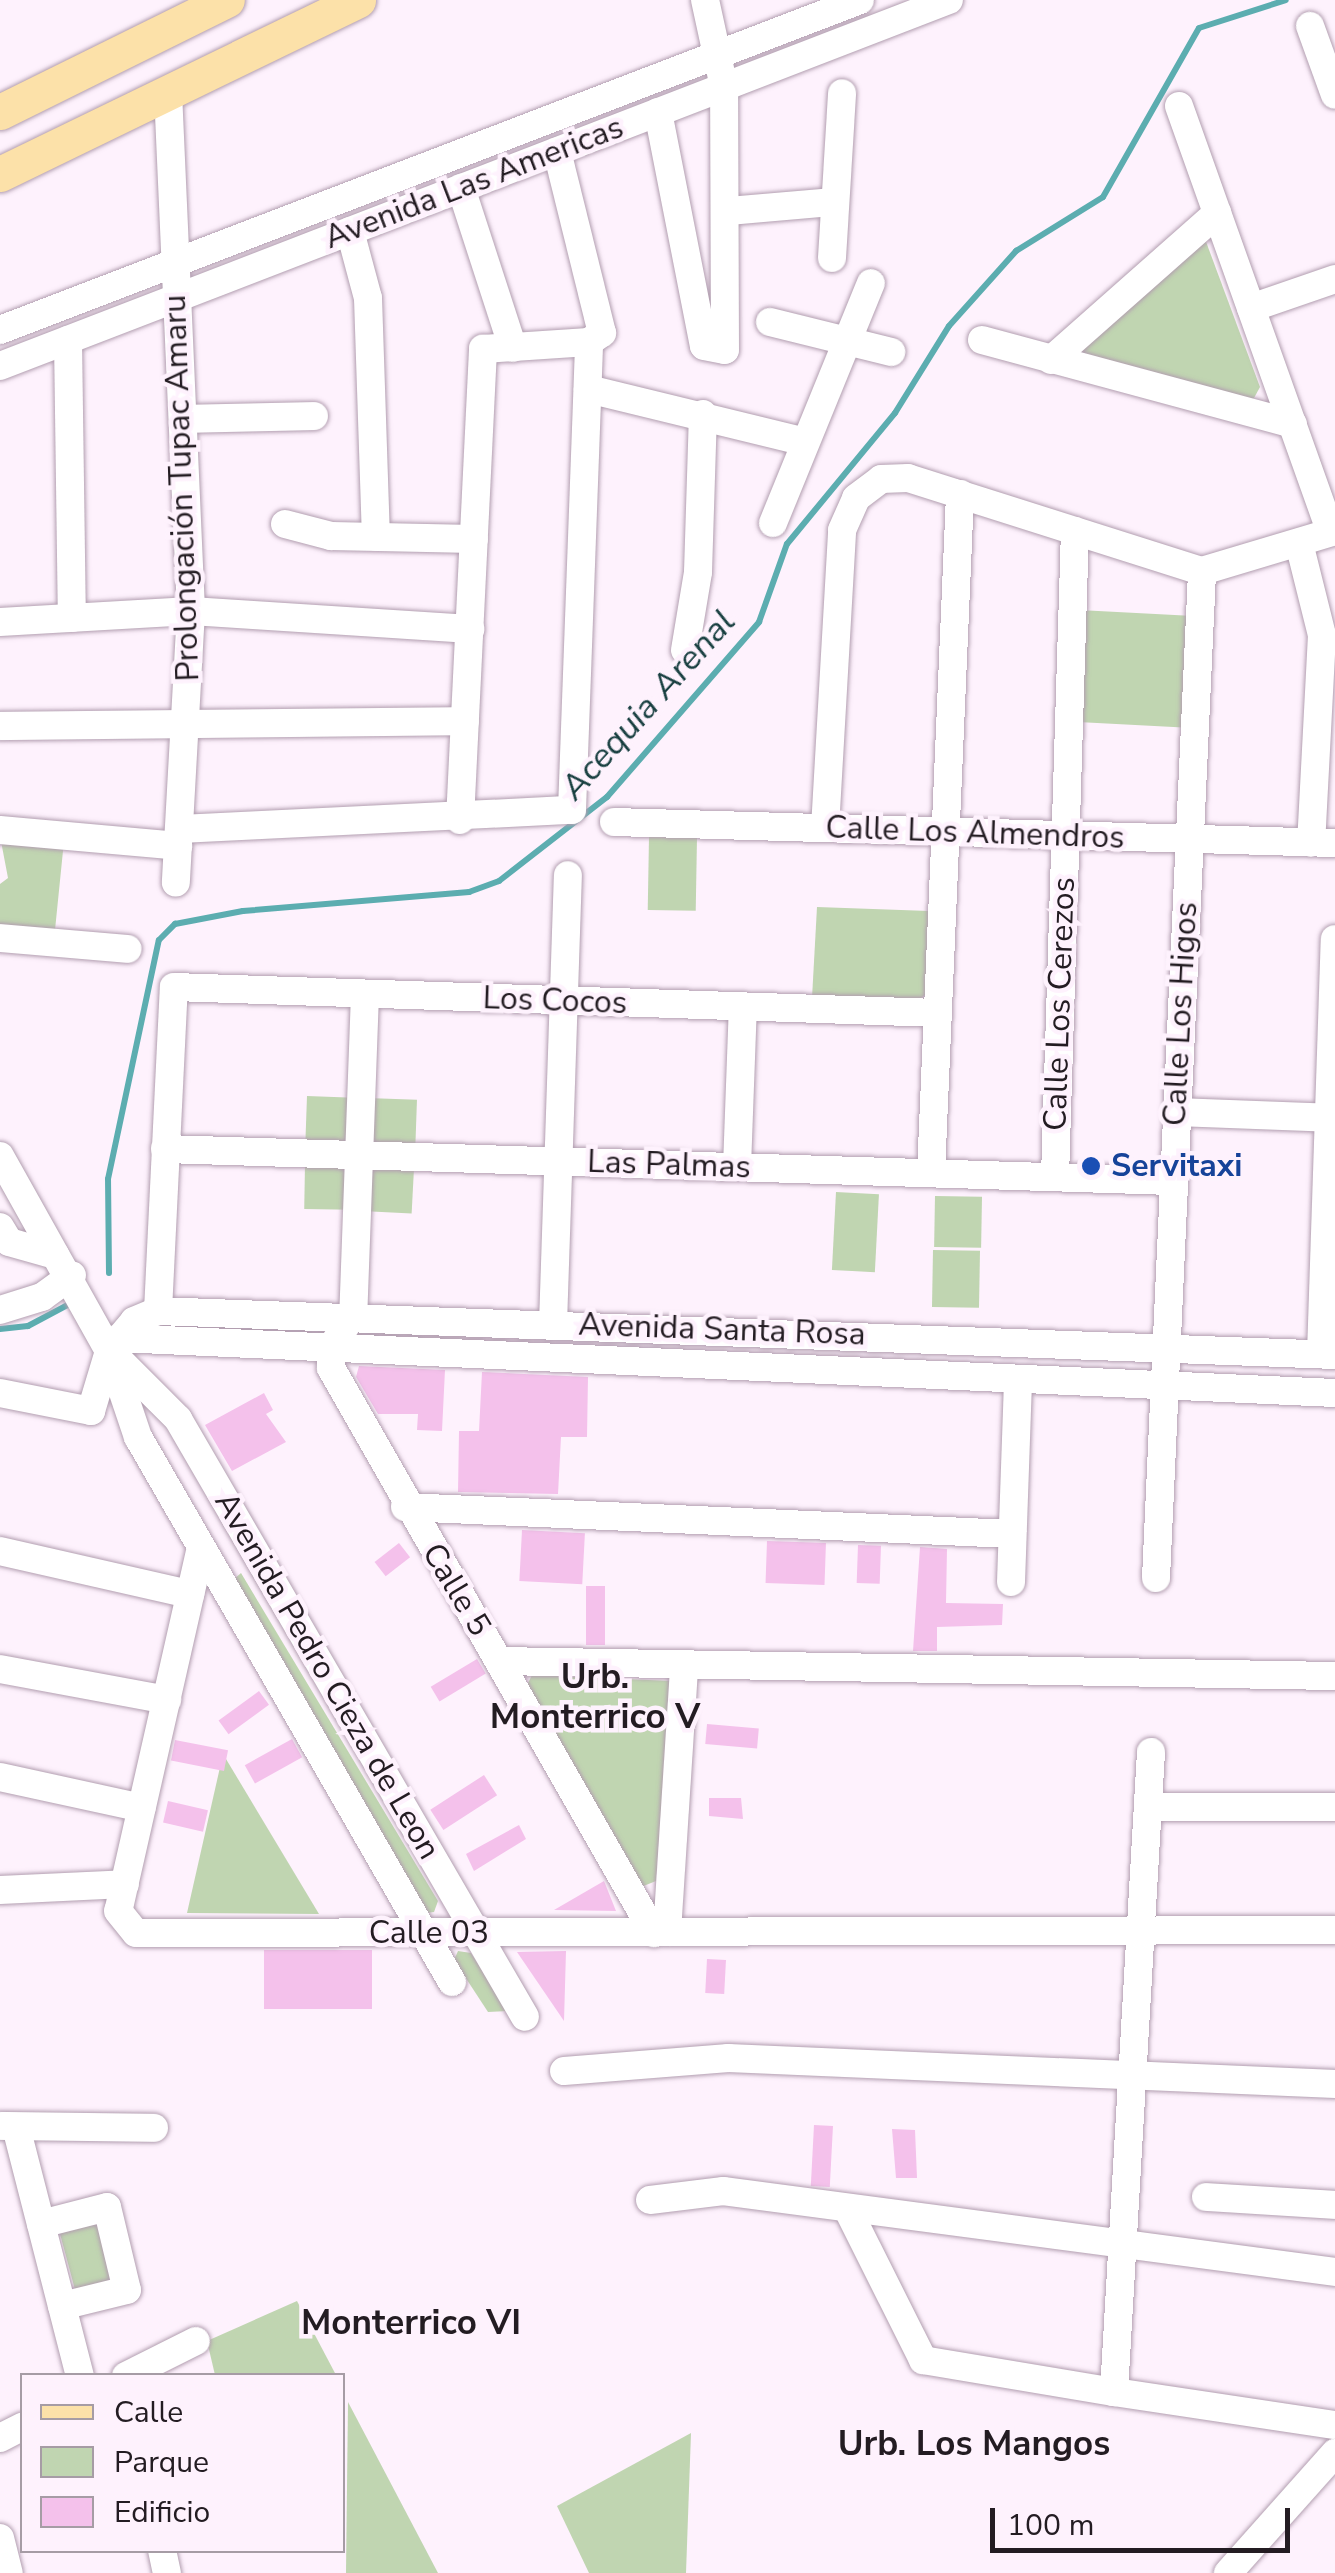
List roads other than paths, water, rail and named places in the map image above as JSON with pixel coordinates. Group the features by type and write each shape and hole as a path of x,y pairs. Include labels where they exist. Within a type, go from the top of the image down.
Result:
{"main road":[{"path":"0,174 358,0"},
{"path":"0,112 206,5"}],"street":[{"path":"658,112 711,350 728,348 724,87 705,0"},
{"name":"Avenida Las Americas","path":"0,330 860,0"},
{"name":"Avenida Las Americas","path":"0,366 949,0"},
{"path":"1310,26 1335,94"},
{"name":"Prolongación Tupac Amaru","path":"168,92 191,611 176,883"},
{"path":"832,258 832,202 842,93"},
{"path":"825,828 842,530 856,498 882,478 908,478 1202,571 1333,531 1179,106"},
{"path":"460,820 483,349 589,342 602,333 557,151"},
{"path":"461,188 513,348"},
{"path":"728,211 832,202"},
{"path":"1050,360 1217,213"},
{"path":"350,231 368,298 376,537"},
{"path":"1251,308 1335,279"},
{"path":"774,523 801,441 870,283"},
{"path":"770,322 892,352"},
{"path":"68,340 72,618"},
{"path":"982,340 1293,424"},
{"path":"0,830 179,838 572,810 589,342"},
{"path":"588,389 704,414 801,441"},
{"path":"686,650 698,572 704,414"},
{"path":"183,420 314,416"},
{"path":"931,1173 960,494"},
{"path":"285,524 376,537 474,539"},
{"name":"Calle Los Cerezos","path":"1054,1177 1075,531"},
{"path":"1299,542 1322,635 1323,843"},
{"name":"Calle Los Higos","path":"1156,1578 1170,1349 1202,571"},
{"path":"0,622 191,611 470,629"},
{"path":"0,726 465,721"},
{"name":"Calle Los Almendros","path":"614,822 1323,843"},
{"path":"552,1324 568,875"},
{"path":"0,938 128,949"},
{"path":"1328,1354 1335,939"},
{"name":"Los Cocos","path":"165,1149 174,988 936,1013"},
{"path":"331,1348 352,1315 365,994"},
{"path":"737,1167 742,1007"},
{"path":"1177,1112 1330,1118"},
{"path":"0,1393 91,1411 114,1345 158,1311 165,1149"},
{"name":"Las Palmas","path":"165,1149 1174,1181"},
{"name":"Avenida Pedro Cieza de Leon","path":"0,1156 114,1345 178,1420 525,2016"},
{"path":"0,1227 9,1242 74,1282"},
{"path":"0,1310 74,1282"},
{"name":"Avenida Santa Rosa","path":"158,1311 352,1315 1328,1354"},
{"name":"Avenida Santa Rosa","path":"114,1345 331,1348 1335,1393"},
{"name":"Avenida Pedro Cieza de Leon","path":"114,1345 138,1437 452,1982"},
{"name":"Calle 5","path":"331,1348 331,1368 404,1507 660,1932"},
{"path":"1011,1582 1018,1379"},
{"path":"404,1507 1012,1534"},
{"path":"0,1890 125,1884 201,1547"},
{"path":"0,1551 190,1594"},
{"path":"499,1661 763,1670 1335,1676"},
{"path":"0,1668 166,1700"},
{"path":"660,1932 684,1668"},
{"path":"1114,2392 1128,2247 1151,1752"},
{"path":"0,1777 142,1808"},
{"path":"1148,1806 1335,1808"},
{"name":"Calle 03","path":"125,1884 123,1926 143,1934 1335,1930"},
{"path":"564,2071 728,2058 1335,2084"},
{"path":"79,2373 41,2224 8,2126 154,2128"},
{"path":"650,2200 723,2191 1335,2272"},
{"path":"1206,2197 1335,2205"},
{"path":"41,2224 108,2207 127,2290 62,2306"},
{"path":"848,2210 922,2360 1335,2424"},
{"path":"132,2373 196,2341"},
{"path":"1228,2573 1335,2453"},
{"path":"0,2538 9,2573"}],"waterway":[{"name":"Acequia Arenal","path":"109,1273 108,1179 159,940 175,924 243,911 469,892 499,881 607,797 759,622 787,544 895,413 949,326 1016,251 1103,197 1199,28 1286,0"},
{"name":"Acequia Arenal","path":"0,1329 28,1326 75,1301"}],"place":[{"name":"Servitaxi","path":"1091,1166"}],"district":[{"name":"Urb. Monterrico V","path":"595,1697"},
{"name":"Monterrico VI","path":"411,2323"},
{"name":"Urb. Los Mangos","path":"974,2444"}]}
